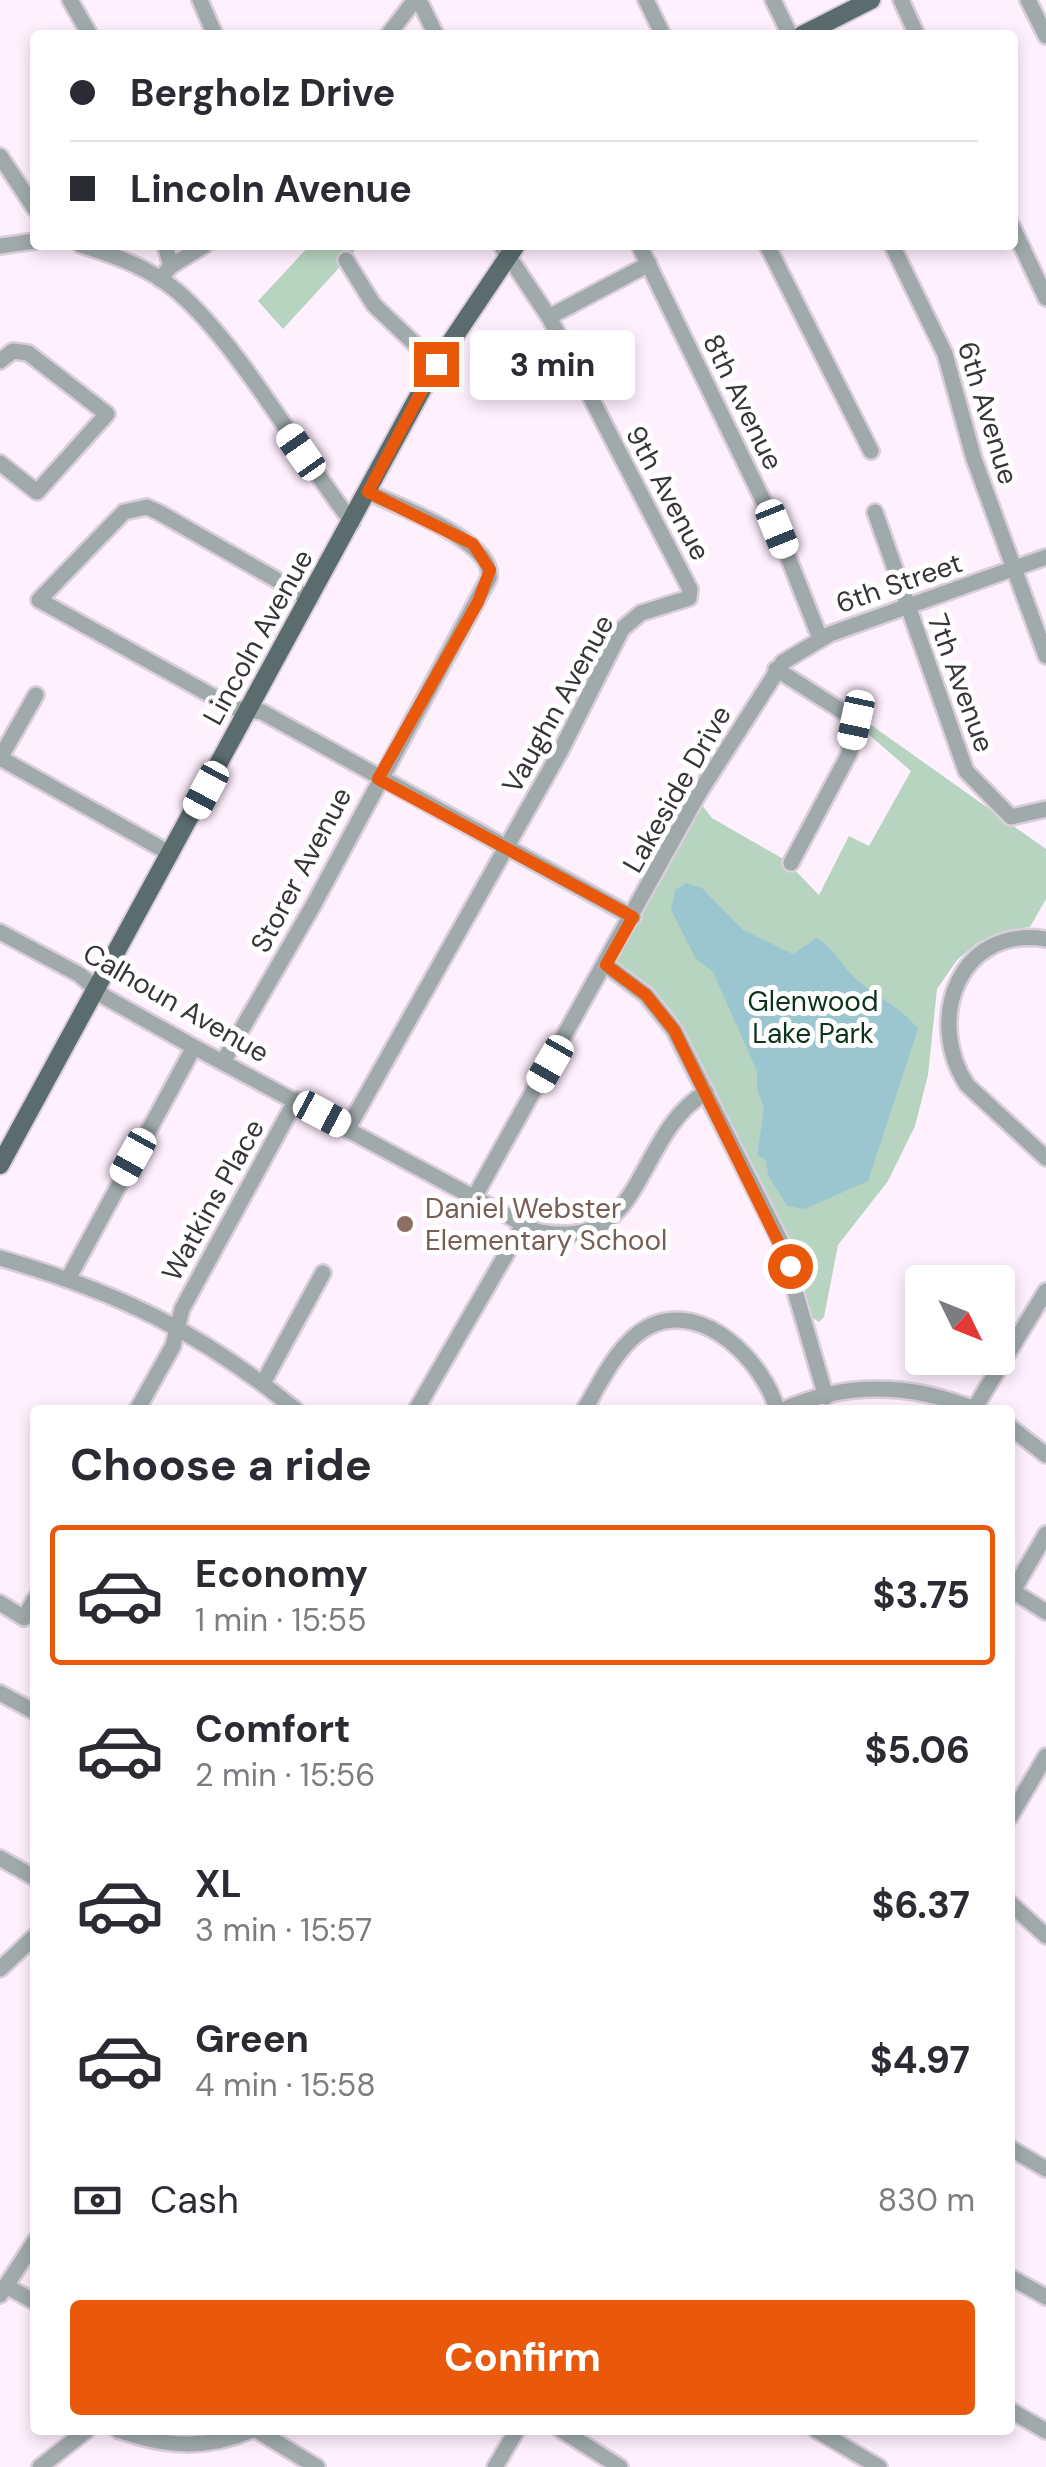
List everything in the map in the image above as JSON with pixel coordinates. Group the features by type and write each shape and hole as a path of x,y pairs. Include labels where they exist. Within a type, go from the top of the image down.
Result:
{"main road":[{"path":"812,30 871,0"},
{"name":"Lincoln Avenue","path":"1,1159 97,992 436,364 508,250"}],"street":[{"path":"70,0 87,30"},
{"path":"200,0 214,30"},
{"path":"392,30 417,0 433,30"},
{"path":"646,0 661,30"},
{"path":"773,0 788,30"},
{"path":"900,0 915,30"},
{"path":"1028,0 1046,36"},
{"path":"0,156 30,201"},
{"path":"1018,239 1046,298"},
{"path":"0,246 30,243"},
{"path":"96,250 165,272"},
{"path":"165,250 165,272 180,294 235,359 352,522"},
{"path":"165,272 198,250"},
{"name":"9th Avenue","path":"510,250 550,317 690,588 689,598"},
{"name":"8th Avenue","path":"642,250 777,529 820,638"},
{"path":"770,250 871,450"},
{"name":"6th Avenue","path":"894,250 945,354 965,431 1046,656"},
{"path":"346,260 374,305 436,364"},
{"path":"550,317 649,264"},
{"path":"0,362 13,351 28,353 107,414 37,492 0,463"},
{"name":"Storer Avenue","path":"224,1060 314,904 378,779 478,602 490,570 473,544 368,492"},
{"path":"310,599 146,507 124,512 40,600 234,708 250,710 633,917"},
{"name":"7th Avenue","path":"875,512 966,771 1016,818 1046,808"},
{"name":"6th Street","path":"776,669 804,645 820,638 1046,558"},
{"name":"Vaughn Avenue","path":"348,1128 507,847 622,628 641,613 689,598"},
{"path":"776,669 856,720 849,754 791,863"},
{"name":"Lakeside Drive","path":"474,1196 633,917 699,792 776,669"},
{"path":"36,695 0,758 172,854"},
{"name":"Calhoun Avenue","path":"0,932 80,975 97,992 194,1047 523,1225 576,1236 618,1215 670,1122 706,1092"},
{"path":"1046,940 1004,941 964,970 953,986 950,1022 962,1076 1046,1158"},
{"path":"606,965 665,1016 706,1092 780,1240 826,1397"},
{"path":"68,1279 194,1047"},
{"name":"Watkins Place","path":"141,1405 173,1346 182,1309 296,1100"},
{"path":"419,1405 523,1225"},
{"path":"0,1258 68,1279 180,1326 290,1405"},
{"path":"263,1382 324,1273"},
{"path":"978,1405 1046,1291"},
{"path":"587,1405 633,1338 649,1326 676,1321 712,1331 750,1357 778,1405"},
{"path":"798,1405 870,1387 911,1388 964,1405"},
{"path":"1015,1431 1046,1455"},
{"path":"1015,1587 1046,1534"},
{"path":"1015,1596 1046,1612"},
{"path":"0,1603 24,1618 30,1608"},
{"path":"0,1694 30,1709"},
{"path":"1015,1809 1046,1756"},
{"path":"0,1858 30,1875"},
{"path":"1015,1908 1046,1936"},
{"path":"0,1969 30,1941"},
{"path":"1015,2151 1046,2169"},
{"path":"30,2249 3,2291 30,2300"},
{"path":"1015,2280 1046,2298"},
{"path":"1015,2413 1046,2431"},
{"path":"47,2464 81,2435"},
{"path":"132,2435 192,2446 235,2435"},
{"path":"263,2435 317,2467"},
{"path":"495,2467 514,2435"},
{"path":"569,2435 620,2467"},
{"path":"825,2435 880,2467"}],"green space":[{"path":"305,250 355,250 283,329 258,301"},
{"name":"Glenwood Lake Park","path":"864,720 1046,849 1046,899 1030,927 1008,930 977,943 957,960 937,989 928,1075 915,1126 888,1181 838,1245 824,1317 819,1322 813,1318 785,1231 676,1017 653,988 617,963 615,956 702,805 712,818 785,860 819,895 849,836 869,846 911,771 860,727"}],"water":[{"path":"686,883 702,888 743,930 793,954 816,938 823,942 855,978 918,1029 868,1181 805,1209 787,1206 768,1175 766,1160 757,1155 764,1108 757,1088 757,1071 713,972 696,959 671,910 675,890"}],"place":[{"name":"Daniel Webster Elementary School","path":"405,1224"}],"route":[{"path":"436,364 368,492 473,544 489,562 489,578 378,779 633,917 606,965 646,995 674,1030 790,1266"}]}
